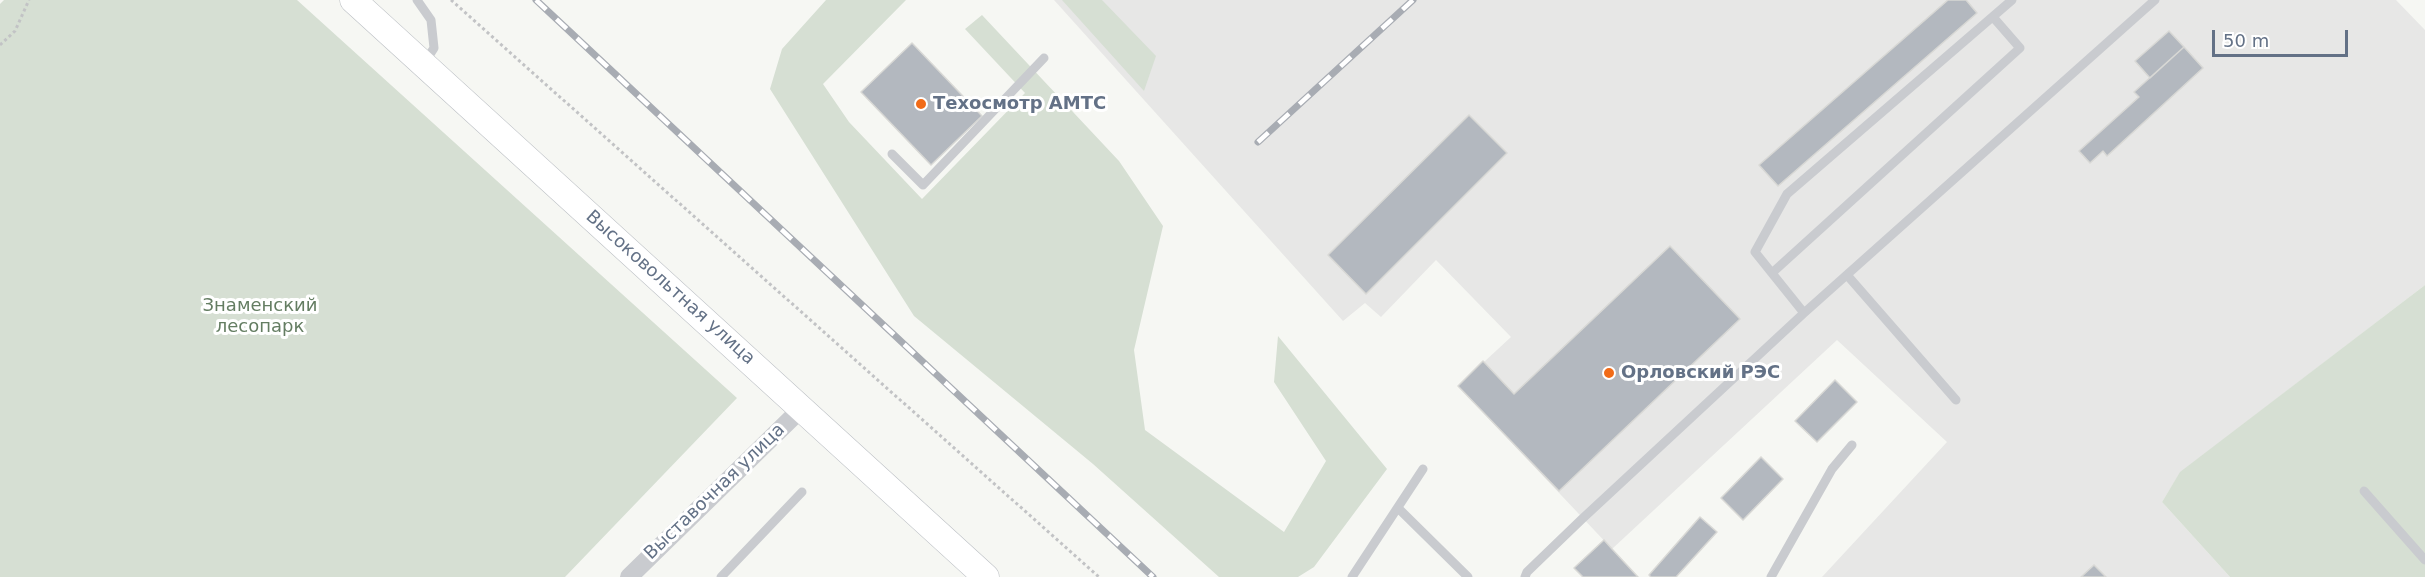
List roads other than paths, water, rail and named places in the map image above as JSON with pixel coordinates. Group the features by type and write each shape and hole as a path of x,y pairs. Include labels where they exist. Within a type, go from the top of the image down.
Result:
{"main road":[{"name":"Высоковольтная улица","path":"353,0 986,577"}],"street":[{"name":"Выставочная улица","path":"629,577 802,408"}],"lane":[{"path":"417,0 431,21 434,48 424,64"},
{"path":"1804,313 1755,252 1787,194 2012,0"},
{"path":"1525,577 1527,572 1575,526 1804,313 2155,0"},
{"path":"1772,273 2020,48 1993,17"},
{"path":"892,154 924,185 1044,58"},
{"path":"1847,275 1956,400"},
{"path":"1771,577 1832,470 1852,445"},
{"path":"1352,577 1424,469"},
{"path":"2364,491 2425,560"},
{"path":"721,577 802,492"},
{"path":"1398,508 1468,577"}],"railway":[{"path":"536,0 1153,577"},
{"path":"1258,142 1413,0"}],"place":[{"name":"Техосмотр АМТС","path":"921,104"},
{"name":"Орловский РЭС","path":"1609,373"}],"park label":[{"name":"Знаменский лесопарк","path":"260,316"}]}
